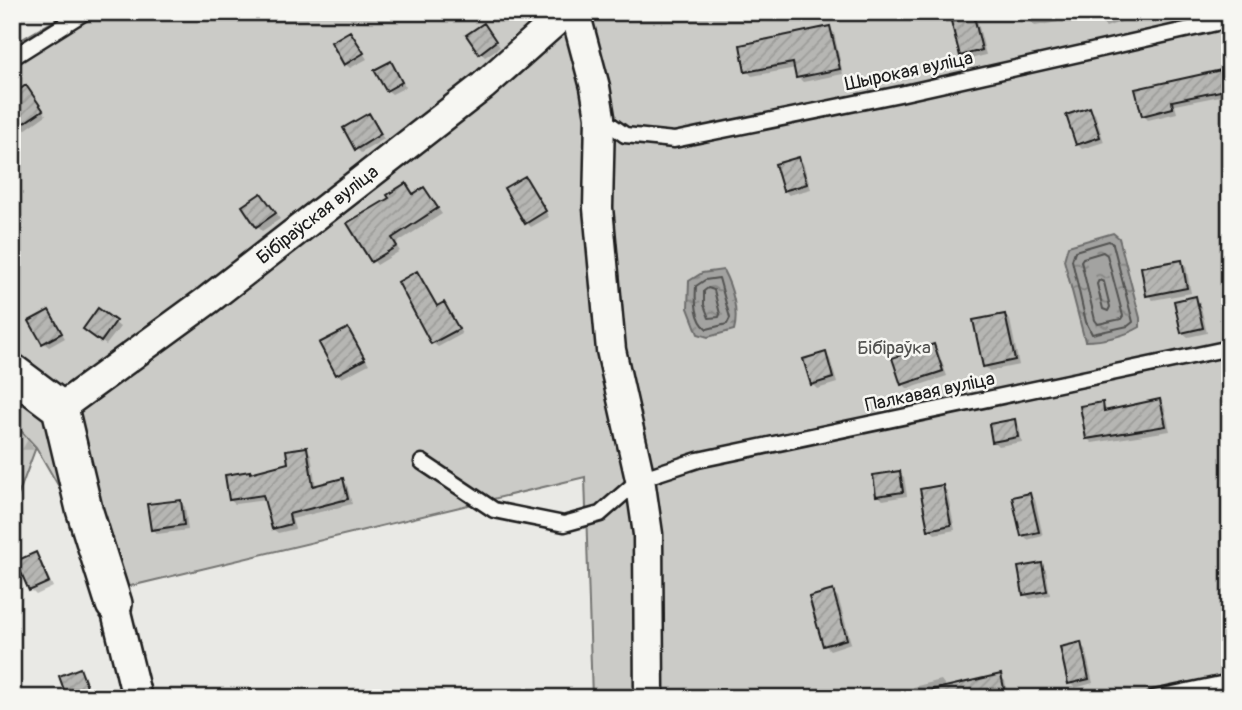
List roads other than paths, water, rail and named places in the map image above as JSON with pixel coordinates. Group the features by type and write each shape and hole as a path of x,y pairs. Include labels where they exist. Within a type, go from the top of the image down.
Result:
{"street":[{"name":"Бібіраўская вуліца","path":"60,408 208,300 483,86 566,12"},
{"path":"575,12 600,117 598,208 611,350 640,479 648,534 649,698"},
{"path":"12,372 60,408 84,509 114,604 137,698"}],"lane":[{"path":"12,58 85,12"},
{"name":"Шырокая вуліца","path":"600,117 625,135 674,140 900,94 1230,20"},
{"name":"Палкавая вуліца","path":"640,479 698,460 1230,348"},
{"path":"422,462 494,510 565,524 600,514 640,479"},
{"path":"1154,698 1230,682"}],"water":[{"path":"1113,233 1119,238 1140,327 1114,337 1085,341 1064,260 1068,246"},
{"path":"723,270 734,299 734,330 708,337 698,334 688,308 689,281 702,273"}],"park label":[{"name":"Бібіраўка","path":"894,348"}]}
